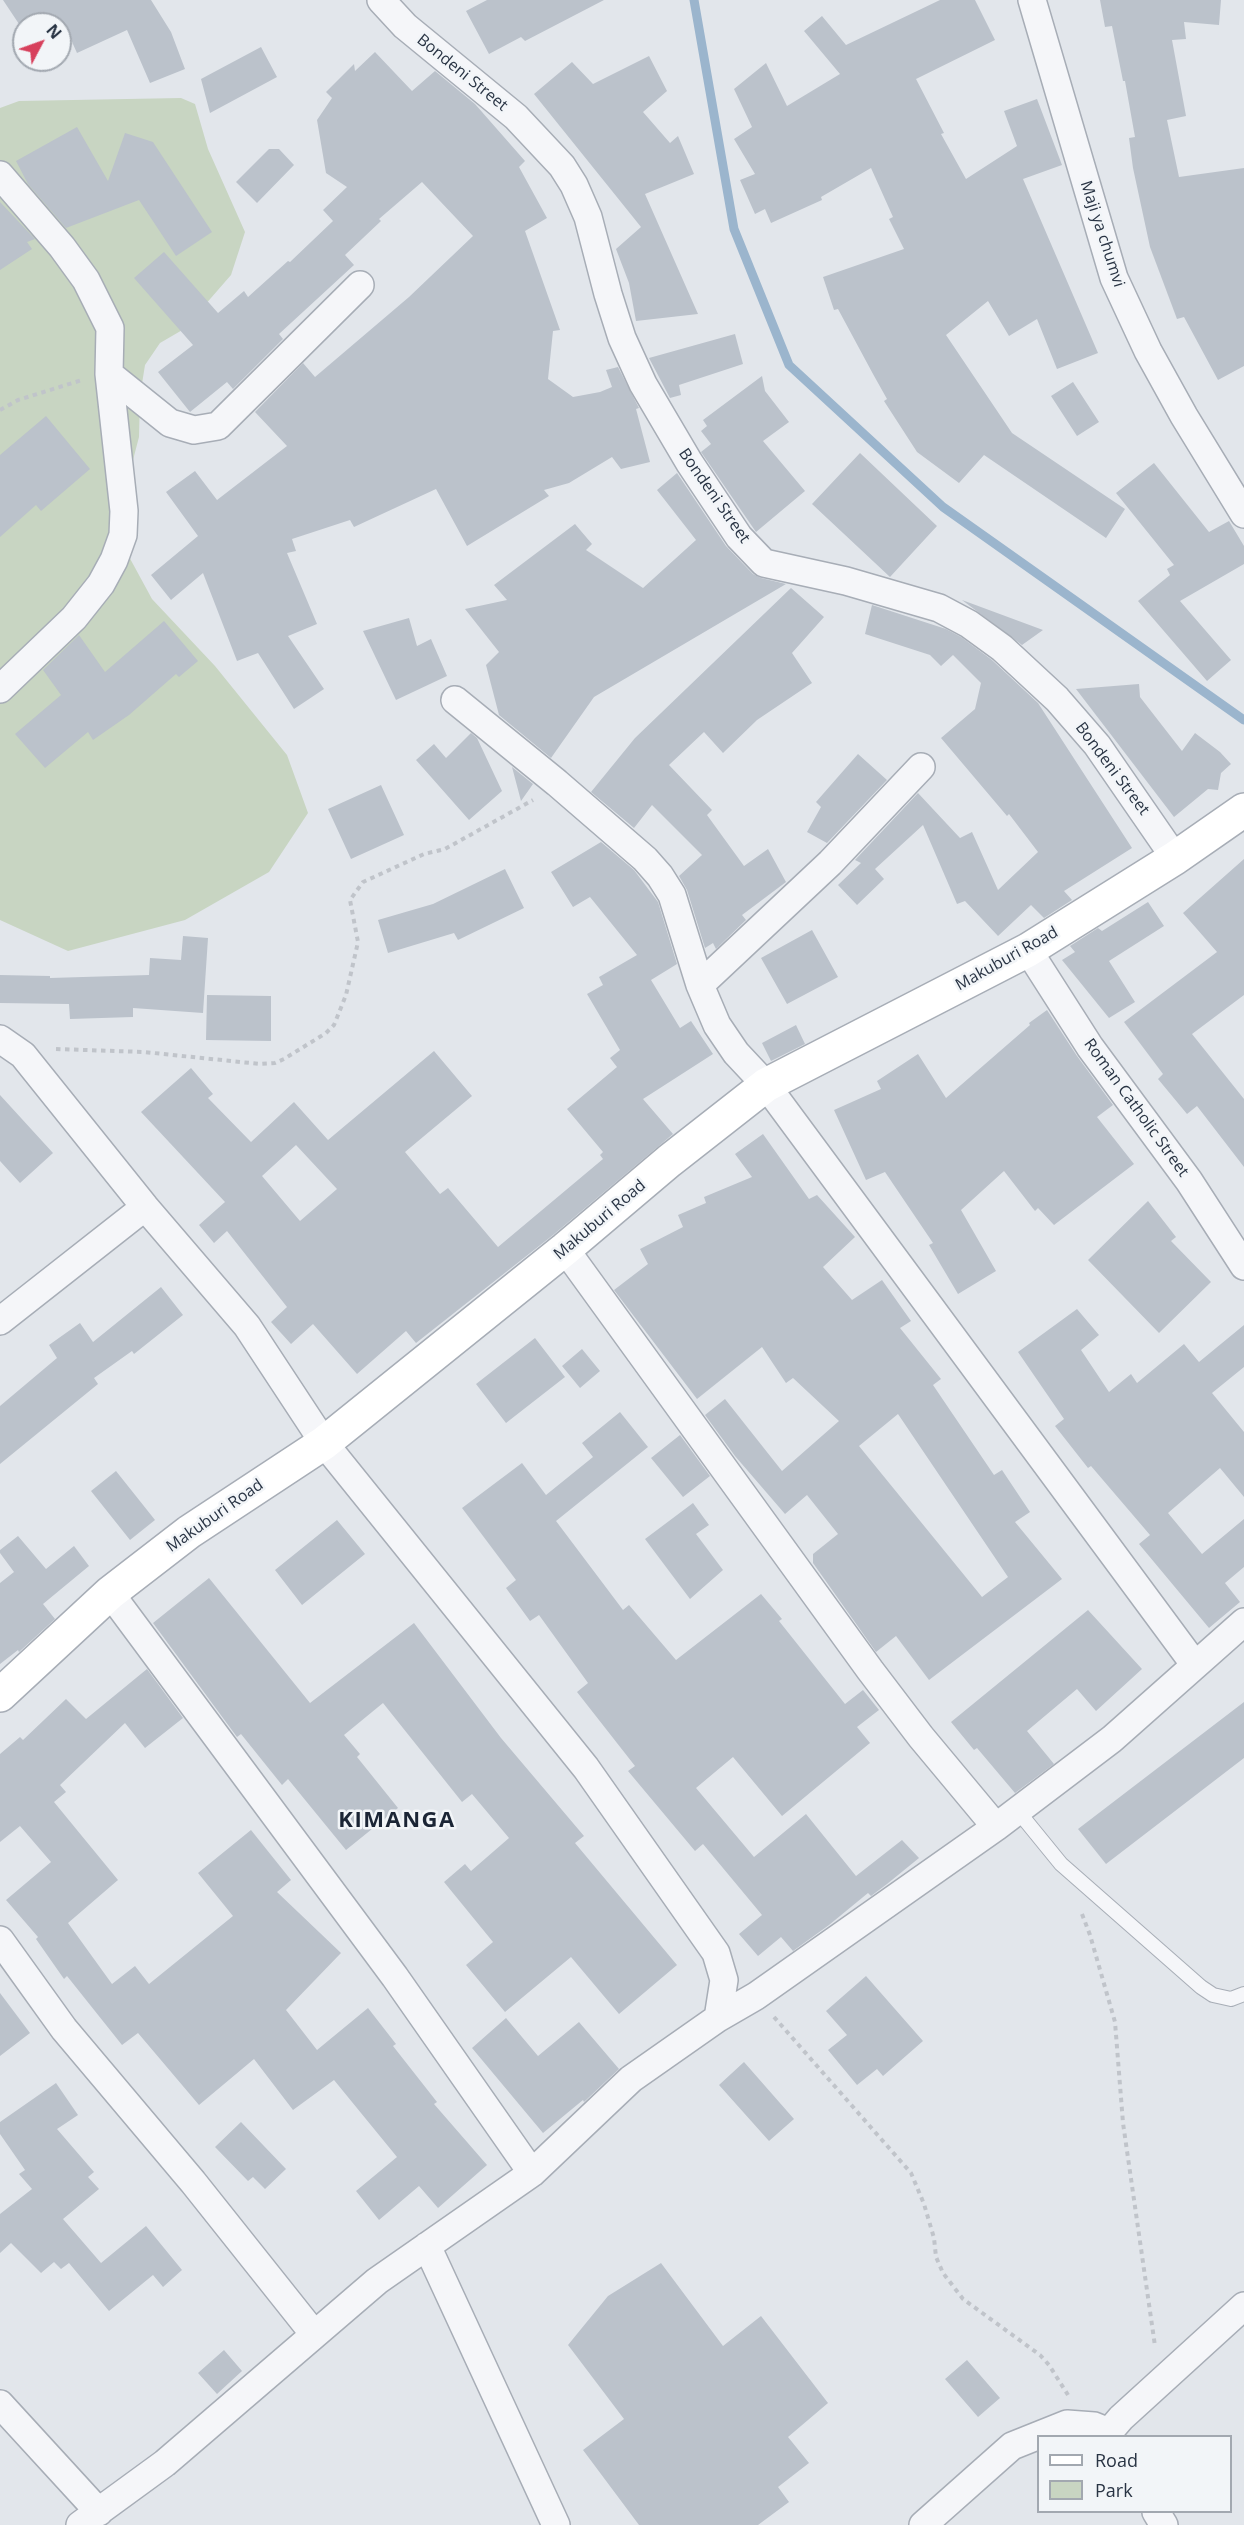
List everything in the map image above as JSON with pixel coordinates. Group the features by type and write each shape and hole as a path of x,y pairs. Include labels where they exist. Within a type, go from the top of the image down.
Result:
{"street":[{"name":"Bondeni Street","path":"381,0 405,27 516,117 562,166 574,185 588,216 618,327 643,384 689,462 739,537 764,563 846,580 939,608 969,624 1002,648 1058,699 1097,745 1175,858"},
{"name":"Maji ya chumvi","path":"1032,0 1114,278 1148,351 1179,406 1241,504"},
{"path":"0,175 55,239 86,280 110,328 109,374 124,511 123,535 114,560 100,584 74,618 0,689"},
{"path":"109,374 170,423 194,430 218,426 360,285"},
{"path":"455,700 563,788 645,859 660,876 672,895 700,985 717,1025 736,1053 766,1085 1195,1665"},
{"path":"700,985 830,863 921,767"},
{"name":"Makuburi Road","path":"0,1695 110,1593 189,1532 324,1443 565,1249 669,1161 766,1085 1028,950 1175,858 1244,810"},
{"name":"Roman Catholic Street","path":"1028,950 1090,1047 1189,1181 1244,1266"},
{"path":"0,1039 23,1055 145,1206 247,1326 324,1443 586,1768 716,1953 724,1980 718,2018"},
{"path":"0,1321 145,1206"},
{"path":"565,1249 870,1670 921,1737 996,1827"},
{"path":"110,1593 395,1977 532,2173"},
{"path":"0,2404 89,2518 165,2463 377,2281 532,2173 632,2079 718,2018 756,1996 996,1827 1113,1739 1244,1622"},
{"path":"0,1940 64,2029 193,2182 314,2334"},
{"path":"427,2246 556,2525"},
{"path":"1040,2435 1067,2424 1102,2431 1244,2306"},
{"path":"923,2525 1012,2446 1037,2436"}],"lane":[{"path":"1017,1810 1061,1864 1201,1987 1212,1995 1231,1999 1244,1994"}],"path":[{"path":"0,410 18,400 62,385 109,374"},
{"path":"23,1055 44,1049 64,1048 144,1052 260,1064 275,1063 284,1059 326,1033 334,1025 346,995 358,942 351,900 363,882 424,854 445,849 543,794 563,788"},
{"path":"1061,1864 1090,1935 1115,2022 1123,2123 1160,2382"},
{"path":"756,1996 911,2173 924,2204 940,2265 963,2300 1040,2355 1102,2431"}],"green space":[{"path":"181,98 195,104 208,149 245,232 231,275 184,329 160,343 145,365 140,396 139,437 128,479 127,553 152,599 215,666 287,755 308,813 269,872 185,920 68,951 0,920 0,108 19,101"}],"building":[{"path":"3,0 151,0 171,32 185,69 150,83 127,30 77,53 72,42 72,12 12,14"},
{"path":"487,0 604,0 525,41 521,37 489,54 466,11"},
{"path":"940,0 975,0 995,40 916,79 944,133 941,134 966,179 1017,146 1004,111 1037,99 1062,165 1023,179 1098,353 1057,369 1037,319 1009,336 988,301 946,335 1012,433 1125,509 1106,538 984,455 959,483 917,452 884,401 887,399 838,309 834,310 823,277 904,249 889,219 893,217 871,168 821,197 822,200 771,223 765,209 755,214 740,180 755,174 734,139 752,127 734,89 766,63 787,106 840,74 804,31 822,16 846,45"},
{"path":"1100,0 1221,0 1219,25 1184,22 1186,39 1172,40 1186,116 1167,120 1179,177 1244,168 1244,366 1218,380 1184,317 1177,319 1150,247 1133,168 1129,138 1135,137 1125,81 1123,81 1112,26 1105,27"},
{"path":"261,47 277,77 210,113 201,79"},
{"path":"375,52 412,91 435,71 475,104 525,161 519,167 547,218 525,231 560,330 553,331 548,379 573,397 600,392 612,387 606,370 618,367 639,408 636,409 650,462 621,469 612,457 569,483 544,490 549,496 467,546 436,489 354,527 350,520 292,539 296,551 287,553 317,624 288,636 324,689 294,709 258,653 237,661 203,573 171,600 151,575 198,536 166,492 195,471 217,500 287,446 255,412 303,363 315,377 409,297 473,236 422,182 379,219 381,221 345,255 354,265 279,334 283,339 233,389 227,382 190,412 158,372 193,345 134,278 164,252 218,313 244,291 248,297 288,261 290,262 333,221 323,210 347,187 326,173 317,120 332,98 326,92 354,64 355,71"},
{"path":"649,56 667,91 643,112 670,143 678,136 694,174 645,194 698,314 636,321 629,283 616,249 641,227 534,94 572,62 593,84"},
{"path":"77,127 108,181 125,133 153,142 212,232 176,256 139,200 66,228 28,184 16,161"},
{"path":"269,149 279,149 294,165 257,203 236,182"},
{"path":"0,202 35,239 27,242 32,249 0,270"},
{"path":"735,334 743,364 679,385 681,395 670,398 649,358"},
{"path":"762,376 765,391 789,422 763,441 805,491 756,532 701,452 711,444 701,431 707,426 703,420"},
{"path":"1073,382 1099,422 1077,436 1051,396"},
{"path":"46,416 90,469 41,511 36,505 0,537 0,455"},
{"path":"860,453 937,526 890,577 812,504"},
{"path":"1154,463 1209,532 1229,521 1244,546 1244,564 1180,601 1231,660 1207,681 1138,601 1170,575 1167,569 1174,565 1116,493"},
{"path":"677,473 726,546 753,574 786,584 594,697 551,758 499,715 486,665 499,652 465,609 507,600 494,585 575,524 592,544 586,550 643,588 696,540 657,490"},
{"path":"791,588 824,617 792,653 812,683 757,720 723,753 704,732 669,765 712,810 707,815 744,866 768,849 786,882 742,915 746,920 716,949 713,943 705,948 687,890 679,876 702,855 652,805 634,828 591,792 635,738"},
{"path":"962,600 1043,630 1022,645"},
{"path":"872,605 946,629 992,660 1038,703 1132,848 1064,891 1072,900 1044,918 1031,905 998,936 965,901 957,904 923,825 875,869 884,879 857,905 838,885 861,863 855,860 918,793 960,838 972,832 998,890 1038,852 1009,814 1007,816 941,738 975,709 981,683 953,655 941,666 930,655 865,634"},
{"path":"409,618 417,646 431,639 447,676 396,700 363,631"},
{"path":"164,621 198,661 179,677 176,674 129,715 93,740 88,732 45,768 15,734 61,695 43,670 79,635 105,672"},
{"path":"1139,684 1140,697 1182,751 1195,733 1220,752 1231,764 1221,773 1218,790 1208,789 1174,817 1076,689"},
{"path":"471,733 477,738 502,791 469,820 416,760 434,744 446,758"},
{"path":"858,754 887,780 827,843 807,832 821,807 816,802"},
{"path":"512,767 533,784 521,801"},
{"path":"381,785 404,835 351,859 328,809"},
{"path":"601,842 634,870 658,902 677,964 651,980 680,1028 691,1021 713,1054 643,1099 673,1134 553,1235 416,1343 406,1331 357,1374 313,1324 291,1344 271,1322 287,1307 227,1231 214,1243 199,1225 225,1202 141,1112 191,1068 213,1094 208,1098 251,1142 294,1102 328,1140 434,1051 472,1096 405,1152 440,1194 448,1188 498,1247 603,1159 600,1155 603,1152 567,1109 617,1067 610,1058 620,1050 587,994 603,985 599,977 637,955 590,897 573,907 551,872","holes":["296,1145 337,1189 300,1221 262,1176"]},
{"path":"1244,859 1244,995 1192,1034 1244,1099 1244,1167 1197,1106 1187,1114 1158,1079 1163,1074 1124,1022 1217,952 1183,913"},
{"path":"505,869 524,908 458,940 454,933 388,953 378,920 433,904"},
{"path":"1148,902 1164,926 1109,961 1135,1002 1109,1018 1062,960 1075,952 1070,946 1098,928 1102,931"},
{"path":"812,930 838,977 787,1004 761,958"},
{"path":"183,936 208,938 203,1013 133,1008 133,1017 70,1019 69,1004 0,1003 0,975 50,976 50,978 149,975 150,958 181,960"},
{"path":"207,995 271,996 271,1041 206,1040"},
{"path":"1047,1010 1113,1105 1097,1117 1134,1164 1054,1225 1038,1208 1035,1211 1004,1171 961,1210 996,1271 958,1294 929,1245 933,1243 885,1172 866,1180 834,1110 881,1089 877,1081 918,1054 946,1098 1030,1025 1029,1023"},
{"path":"796,1025 805,1044 771,1061 762,1043"},
{"path":"0,1095 53,1153 20,1183 0,1161"},
{"path":"763,1134 809,1199 817,1195 855,1237 823,1267 852,1300 882,1280 911,1321 900,1328 941,1379 933,1385 994,1475 1002,1470 1030,1512 1015,1522 1062,1579 929,1680 896,1636 876,1652 813,1563 813,1554 838,1534 807,1495 785,1514 735,1456 705,1415 725,1399 782,1471 839,1421 793,1378 786,1383 762,1347 697,1399 614,1290 648,1264 640,1249 683,1227 678,1215 706,1203 704,1197 752,1177 735,1154","holes":["898,1414 1008,1577 982,1597 859,1446"]},
{"path":"1148,1201 1176,1237 1171,1241 1211,1282 1159,1333 1088,1260"},
{"path":"161,1287 183,1315 134,1354 132,1351 94,1378 98,1384 0,1464 0,1406 57,1358 49,1345 80,1323 93,1342"},
{"path":"1077,1309 1099,1335 1081,1350 1109,1392 1131,1374 1137,1383 1184,1344 1199,1362 1244,1325 1244,1367 1212,1393 1244,1432 1244,1497 1220,1468 1168,1513 1202,1554 1244,1519 1244,1567 1225,1583 1240,1602 1209,1628 1139,1544 1150,1535 1091,1466 1088,1468 1055,1426 1064,1419 1018,1352"},
{"path":"535,1338 565,1377 506,1423 476,1384"},
{"path":"582,1349 600,1371 580,1388 562,1366"},
{"path":"620,1412 648,1447 556,1521 623,1610 629,1605 676,1660 761,1594 782,1619 779,1621 845,1704 863,1690 879,1710 857,1727 870,1743 782,1816 733,1757 696,1788 754,1857 806,1814 856,1876 902,1840 919,1858 871,1896 868,1893 793,1951 781,1937 758,1956 739,1934 762,1915 703,1844 695,1851 628,1771 635,1766 577,1692 588,1683 539,1615 530,1621 506,1588 516,1580 462,1508 522,1463 546,1495 593,1457 582,1443"},
{"path":"680,1435 710,1476 683,1497 651,1458"},
{"path":"116,1471 155,1520 130,1540 91,1491"},
{"path":"693,1503 709,1525 696,1534 723,1570 690,1599 645,1539"},
{"path":"337,1520 365,1554 302,1605 275,1570"},
{"path":"18,1536 46,1569 74,1546 89,1566 43,1604 55,1619 19,1652 18,1650 0,1664 0,1583 14,1572 0,1550"},
{"path":"209,1578 310,1703 414,1623 501,1738 584,1836 575,1843 677,1965 619,2014 571,1957 505,2012 466,1965 493,1942 444,1882 465,1864 471,1871 509,1838 472,1794 462,1802 383,1703 344,1735 360,1754 357,1757 398,1808 346,1850 288,1779 282,1785 241,1734 237,1737 153,1623"},
{"path":"1088,1610 1142,1669 1096,1711 1077,1689 1027,1731 1054,1764 1015,1793 977,1748 974,1750 951,1722"},
{"path":"147,1669 183,1718 145,1748 125,1723 60,1785 66,1792 54,1802 118,1880 68,1923 112,1984 135,1966 149,1984 233,1916 198,1873 251,1830 291,1880 277,1892 341,1953 286,2010 317,2050 368,2008 396,2044 393,2046 437,2102 434,2104 487,2165 438,2208 419,2186 379,2220 356,2191 397,2157 334,2080 293,2110 254,2059 199,2105 138,2033 122,2045 67,1976 64,1979 36,1939 38,1937 6,1900 51,1862 20,1826 0,1842 0,1754 20,1737 23,1740 66,1699 86,1719"},
{"path":"1244,1702 1244,1758 1106,1864 1078,1829"},
{"path":"866,1976 923,2041 883,2076 877,2069 857,2085 828,2050 847,2035 826,2011"},
{"path":"0,1993 30,2033 0,2056"},
{"path":"506,2018 538,2056 579,2022 619,2069 584,2102 583,2100 543,2133 472,2048"},
{"path":"744,2062 794,2119 769,2141 719,2085"},
{"path":"56,2083 78,2115 57,2129 94,2172 88,2177 99,2189 63,2219 101,2263 146,2226 182,2270 163,2287 153,2275 109,2311 69,2263 61,2269 54,2262 41,2273 11,2243 0,2253 0,2214 32,2189 19,2174 25,2170 0,2134 0,2122"},
{"path":"241,2122 286,2169 265,2189 253,2177 248,2181 215,2147"},
{"path":"661,2263 723,2346 761,2316 828,2403 788,2437 809,2463 778,2487 789,2502 758,2525 639,2525 583,2450 624,2419 568,2345 608,2296"},
{"path":"224,2350 242,2371 217,2394 198,2373"},
{"path":"967,2360 1000,2398 978,2417 945,2379"}],"waterway":[{"path":"694,0 734,229 789,365 943,507 1244,720"}],"district":[{"name":"KIMANGA","path":"397,1821"}]}
